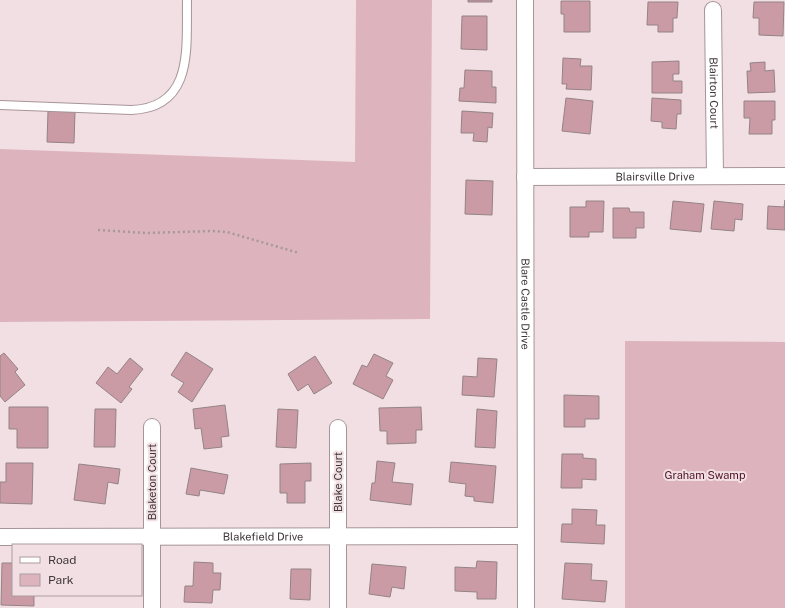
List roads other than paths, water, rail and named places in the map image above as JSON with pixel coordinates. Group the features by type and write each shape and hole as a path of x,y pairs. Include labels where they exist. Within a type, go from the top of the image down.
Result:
{"street":[{"name":"Blare Castle Drive","path":"525,0 526,608"},
{"name":"Blairton Court","path":"713,3 715,176"},
{"name":"Blairsville Drive","path":"525,177 785,176"},
{"name":"Blaketon Court","path":"152,428 152,608"},
{"name":"Blake Court","path":"338,428 338,608"},
{"name":"Blakefield Drive","path":"0,537 526,536"}],"lane":[{"path":"0,105 131,110 151,108 162,103 177,87 182,77 186,53 188,0"}],"park label":[{"name":"Graham Swamp","path":"705,475"}]}
